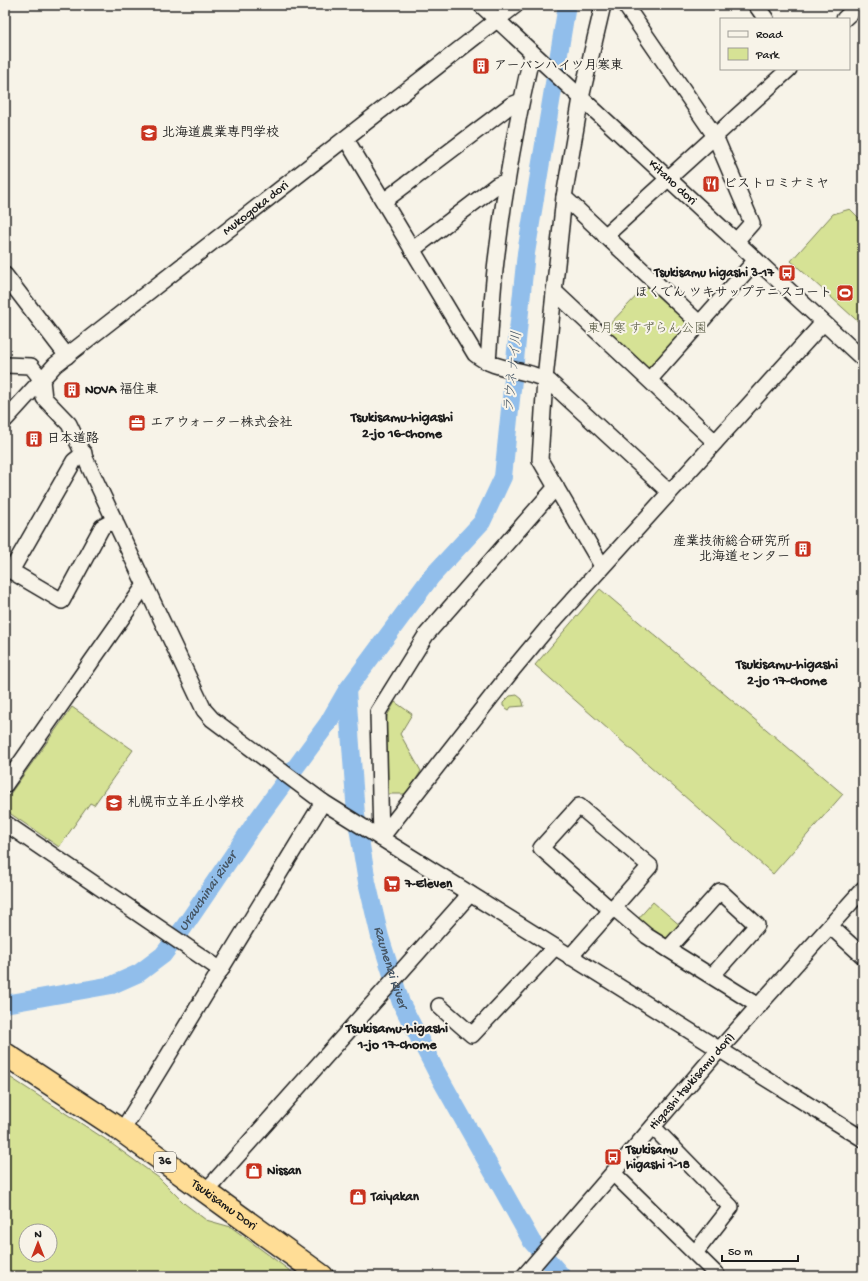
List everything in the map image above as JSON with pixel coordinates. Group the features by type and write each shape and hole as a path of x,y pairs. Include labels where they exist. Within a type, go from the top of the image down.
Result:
{"highway":[{"name":"Tsukisamu Dori","path":"5,1054 122,1131 322,1276"}],"street":[{"name":"Kitano dori","path":"481,5 863,359"},
{"name":"Mukogoka dori","path":"5,420 55,365 516,5"},
{"path":"602,566 540,460 538,376 554,291 564,197 579,96 603,5"},
{"path":"625,5 715,136 752,223 736,241"},
{"path":"756,5 765,18"},
{"path":"845,18 859,5"},
{"path":"488,362 496,255 507,181 521,101 535,55"},
{"path":"605,236 788,70"},
{"path":"384,201 511,105 521,101"},
{"path":"346,139 475,354 488,362 538,376 669,492"},
{"path":"412,250 497,185 507,181"},
{"path":"564,197 700,322"},
{"path":"650,379 756,260"},
{"path":"5,275 67,356"},
{"path":"554,291 650,379 715,442"},
{"path":"381,838 514,668 602,566 823,323"},
{"path":"5,365 31,366 42,380 44,398 69,424 204,710 212,719 323,802 719,1050 862,1137"},
{"path":"84,453 74,461 11,570 62,601 102,527 115,520"},
{"path":"381,838 378,712 426,635 556,487"},
{"path":"5,785 145,585"},
{"path":"122,1131 323,802"},
{"path":"570,956 612,908 650,866 579,806 541,848 612,908 647,936 759,1006"},
{"path":"5,823 220,970"},
{"name":"Higashi tsukisamu dori)","path":"524,1276 719,1050 863,889"},
{"path":"668,949 720,891 757,924 712,976"},
{"path":"206,1191 395,976 470,894"},
{"path":"830,926 863,956"},
{"path":"439,1006 472,1035 554,947"},
{"path":"653,1127 731,1207 695,1253"},
{"path":"613,1173 717,1276"}],"green space":[{"name":"ほくでん ツキサップテニスコート","path":"850,209 863,222 863,326 791,261 833,214"},
{"name":"東月寒 すずらん公園","path":"646,286 688,324 688,328 651,370 647,370 604,330"},
{"path":"600,589 843,794 773,874 535,665"},
{"path":"517,695 522,699 524,706 511,707 509,710 503,706 503,703 510,696"},
{"path":"395,702 412,714 400,734 421,771 407,794 386,794 384,751 387,716"},
{"path":"72,707 133,750 94,805 90,803 59,847 5,810 5,801"},
{"path":"653,902 682,927 665,940 637,920"},
{"path":"5,1074 105,1139 159,1178 185,1204 206,1220 231,1227 297,1276 5,1276"}],"waterway":[{"name":"ラウネナイ川","path":"5,1004 112,985 139,973 163,955 184,927 254,824 328,723 347,690 431,577 482,522 503,477 526,253 567,5"},
{"name":"Raunenai River","path":"347,690 356,815 367,882 380,937 401,1003 436,1071 532,1242 562,1276"}],"place":[{"name":"アーバンハイツ月寒東","path":"481,66"},
{"name":"北海道農業専門学校","path":"149,133"},
{"name":"ビストロミナミヤ","path":"711,184"},
{"name":"Tsukisamu higashi 3-17","path":"787,273"},
{"name":"ほくでん ツキサップテニスコート","path":"845,293"},
{"name":"NOVA 福住東","path":"72,390"},
{"name":"エアウォーター株式会社","path":"137,423"},
{"name":"日本道路","path":"34,439"},
{"name":"産業技術総合研究所 北海道センター","path":"803,549"},
{"name":"札幌市立羊丘小学校","path":"114,803"},
{"name":"7-Eleven","path":"392,884"},
{"name":"Tsukisamu higashi 1-18","path":"613,1157"},
{"name":"Nissan","path":"254,1171"},
{"name":"Taiyakan","path":"358,1197"}],"district":[{"name":"Tsukisamu-higashi 2-jo 16-chome","path":"402,426"},
{"name":"Tsukisamu-higashi 2-jo 17-chome","path":"787,674"},
{"name":"Tsukisamu-higashi 1-jo 17-chome","path":"397,1038"}],"water label":[{"name":"Urauchinai River","path":"208,892"}]}
